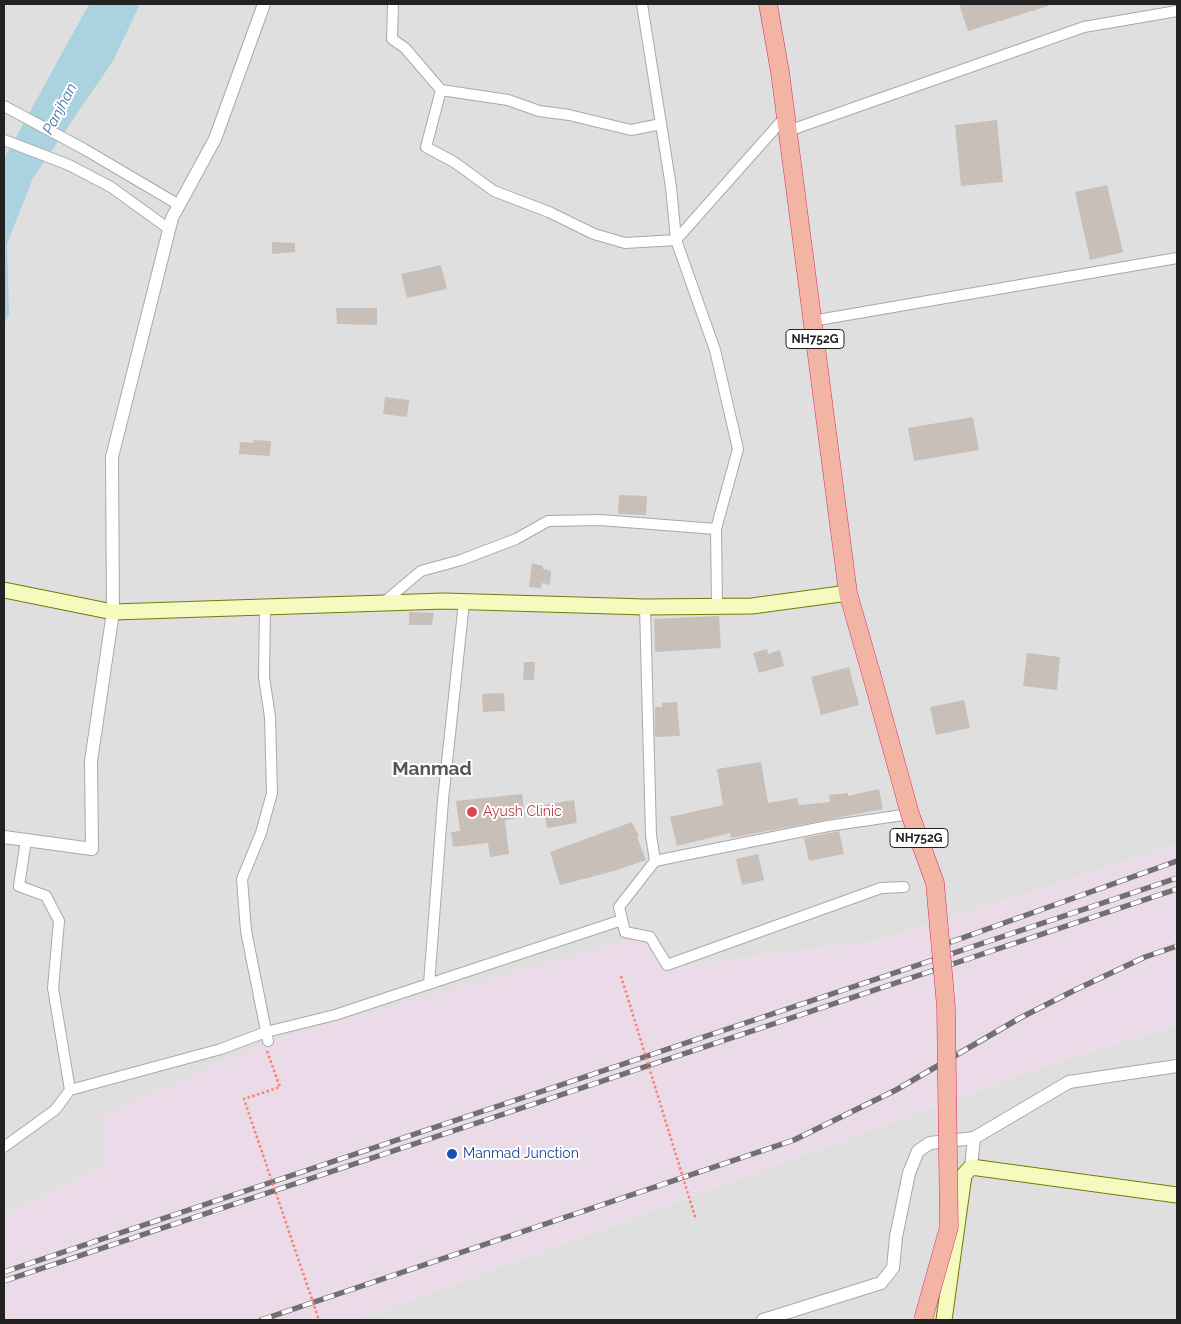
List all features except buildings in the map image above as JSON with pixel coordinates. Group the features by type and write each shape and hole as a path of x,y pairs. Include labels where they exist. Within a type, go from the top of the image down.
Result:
{"highway":[{"name":"NH752G","path":"768,4 787,124 848,592 910,814 935,882 946,1007 949,1227 923,1320"}],"main road":[{"path":"4,590 113,612 464,602 752,606 848,592"},
{"path":"944,1320 964,1175 971,1167 1177,1195"}],"street":[{"path":"4,837 92,849 91,761 113,612 112,456 169,229 179,205 215,139 264,4"},
{"path":"393,4 392,39 405,48 441,90 508,100 539,111 569,115 631,130 661,124"},
{"path":"642,4 671,187 676,240 715,350 738,449 716,529 717,606"},
{"path":"441,90 426,148 454,162 494,191 549,212 594,234 625,243 676,240 787,124 1084,27 1177,10"},
{"path":"4,106 84,149 179,205"},
{"path":"6,141 69,165 111,187 169,229"},
{"path":"812,321 1177,258"},
{"path":"382,603 421,571 461,560 516,539 548,521 600,520 716,529"},
{"path":"429,984 443,800 464,602"},
{"path":"645,606 650,835 655,861"},
{"path":"265,607 264,677 270,717 272,793 261,833 242,879 246,930 267,1041"},
{"path":"904,887 881,888 667,965 650,937 625,932 619,907 655,861 828,826 910,814"},
{"path":"26,840 19,886 46,896 59,921 53,988 70,1090"},
{"path":"4,1147 55,1110 70,1090 221,1049 267,1041 335,1015 622,920"},
{"path":"763,1320 881,1284 893,1268 896,1237 909,1173 918,1151 930,1143 974,1138 1069,1082 1177,1066"},
{"path":"971,1167 974,1138"}],"path":[{"path":"621,976 696,1220"},
{"path":"267,1041 280,1087 244,1099 319,1320"}],"shaded area":[{"path":"4,4 1177,4 1177,845 882,940 662,969 107,1165 4,1215"},
{"path":"1177,845 1177,1024 1028,1072 356,1320 4,1320 4,1215 107,1165 103,1115 268,1041 642,936 663,969 882,940"},
{"path":"1177,1024 1177,1320 356,1320 1028,1072"}],"water":[{"name":"Panjhan","path":"89,4 140,4 113,61 33,178 7,244 9,313 4,325 4,159"}],"railway":[{"path":"951,942 1177,861"},
{"path":"4,1272 1177,878"},
{"path":"4,1281 1177,889"},
{"path":"261,1320 794,1140 896,1090 1020,1018 1075,990 1145,957 1177,946"}],"place":[{"name":"Ayush Clinic","path":"472,812"},
{"name":"Manmad Junction","path":"452,1154"}],"district":[{"name":"Manmad","path":"432,769"}]}
